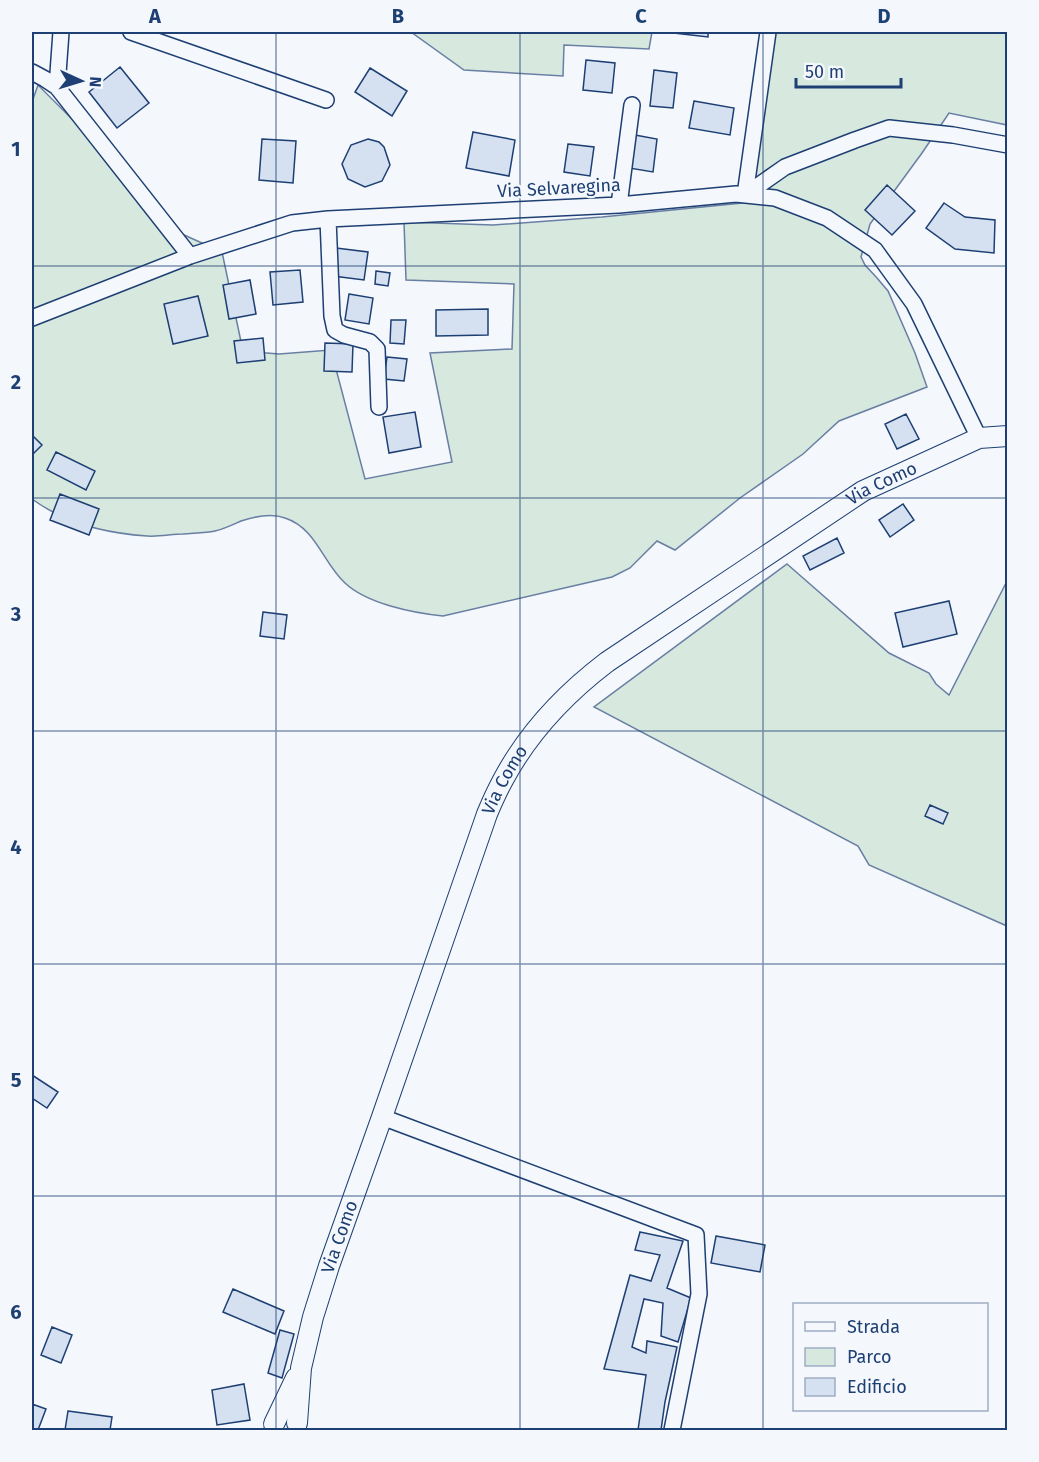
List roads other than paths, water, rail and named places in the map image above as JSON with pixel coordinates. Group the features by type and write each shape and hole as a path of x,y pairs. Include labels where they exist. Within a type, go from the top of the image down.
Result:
{"main road":[{"name":"Via Como","path":"271,1427 301,1368 326,1276 487,814 503,779 523,748 545,719 581,682 607,662 864,491 979,438 1008,436"},
{"name":"Via Como","path":"301,1368 302,1427"},
{"path":"271,1427 286,1420 302,1427"}],"street":[{"path":"57,87 61,32"},
{"path":"131,32 326,100"},
{"path":"745,195 768,32"},
{"path":"32,72 57,87 190,256"},
{"path":"620,205 633,105"},
{"path":"745,195 785,167 889,128 953,135 1008,145"},
{"name":"Via Selvaregina","path":"32,318 190,256 292,223 328,219 620,205 736,194 775,198 827,218 875,250 914,304 979,438"},
{"path":"328,219 332,316 335,330 344,335 370,342 377,349 379,407"},
{"path":"382,1117 696,1235 699,1294 672,1431"}]}
